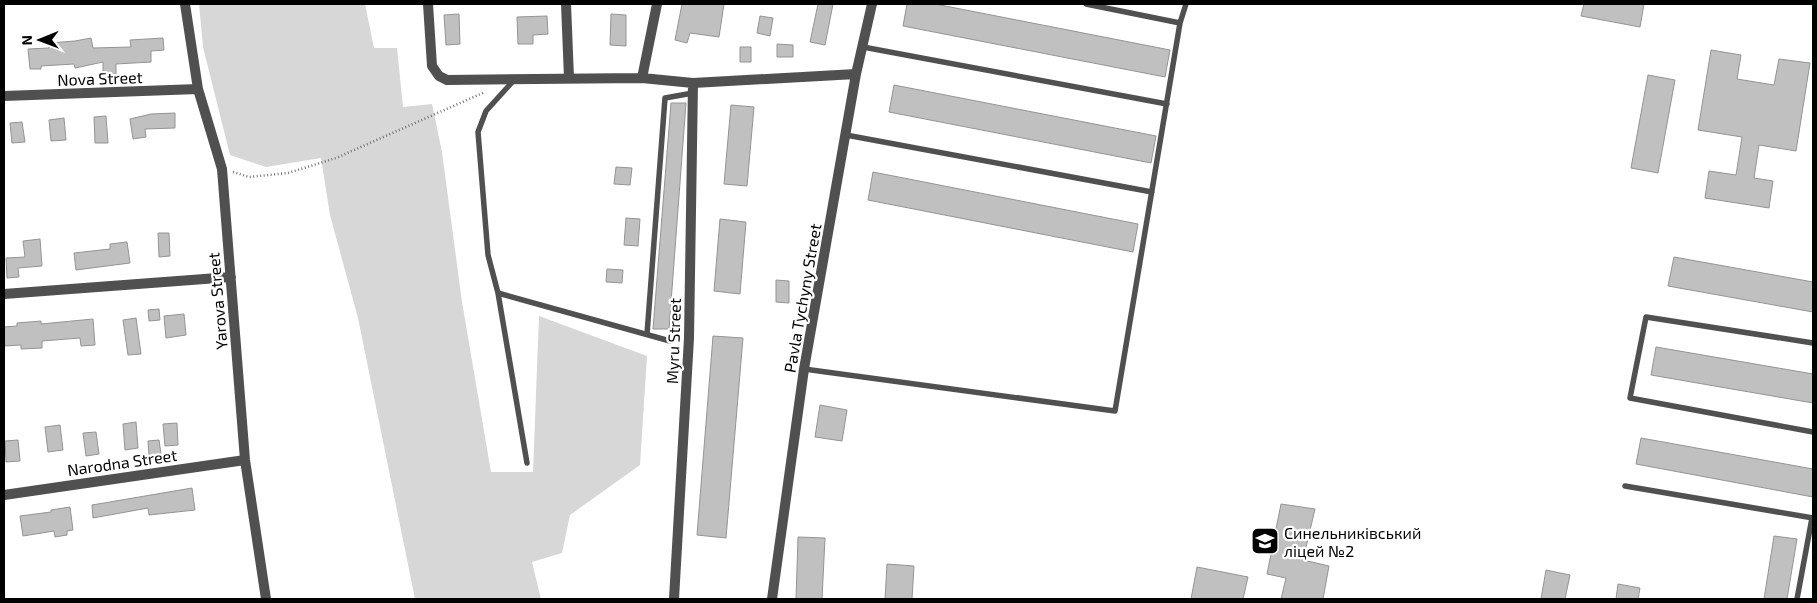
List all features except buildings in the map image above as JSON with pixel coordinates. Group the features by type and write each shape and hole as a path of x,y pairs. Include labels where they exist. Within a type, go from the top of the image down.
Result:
{"street":[{"name":"Yarova Street","path":"186,4 198,89 222,169 245,460 266,599"},
{"path":"428,4 432,66 439,76 447,80 642,78 693,88 856,74"},
{"path":"566,4 569,78"},
{"path":"642,78 657,4"},
{"name":"Pavla Tychyny Street","path":"772,599 804,369 856,74 872,4"},
{"name":"Myru Street","path":"674,599 689,338 693,88"},
{"name":"Nova Street","path":"4,96 198,89"},
{"path":"4,294 231,277"},
{"name":"Narodna Street","path":"4,495 245,460"}],"lane":[{"path":"1086,4 1180,23"},
{"path":"804,369 1115,411 1180,23 1186,4"},
{"path":"863,46 1167,104"},
{"path":"515,79 486,111 478,132 488,255 498,293 526,463"},
{"path":"647,334 665,98 693,88"},
{"path":"846,135 1152,192"},
{"path":"498,293 670,341"},
{"path":"1813,342 1646,316 1630,398 1813,432"},
{"path":"1625,486 1812,518 1797,599"}],"path":[{"path":"222,169 249,177 288,173 336,158 489,91"}],"shaded area":[{"path":"199,4 365,4 374,48 397,48 403,107 432,104 442,152 462,302 491,472 533,472 539,316 647,356 640,465 570,515 562,553 532,562 541,599 415,599 358,318 330,215 321,158 266,167 230,155 203,47"}],"place":[{"name":"Синельниківський ліцей №2","path":"1265,541"}]}
